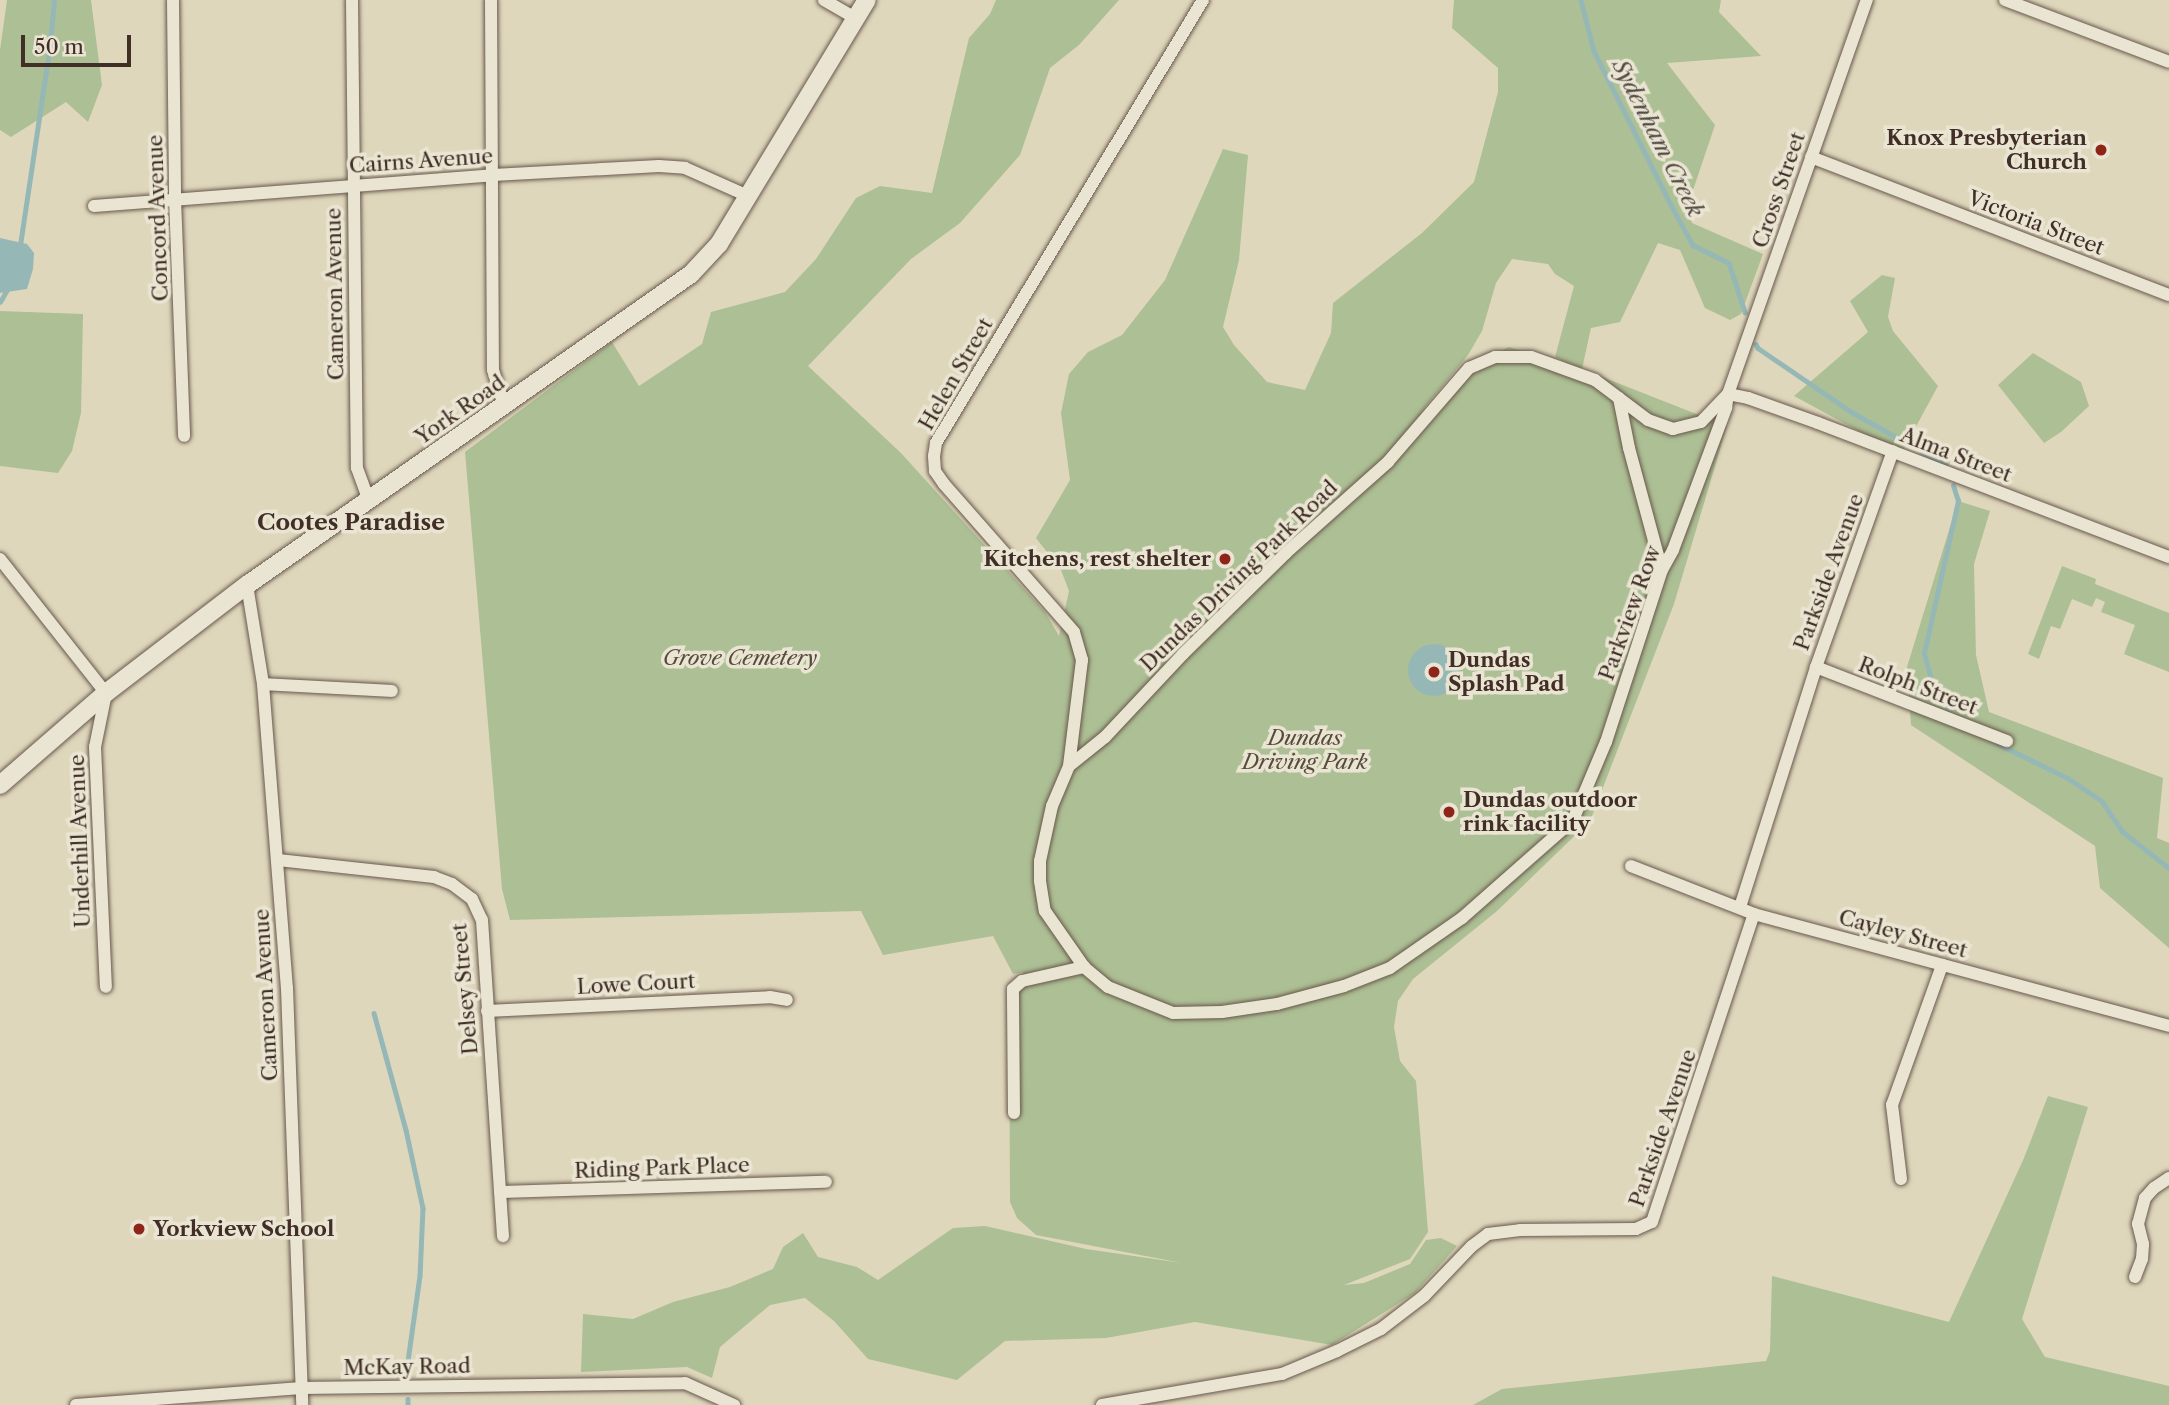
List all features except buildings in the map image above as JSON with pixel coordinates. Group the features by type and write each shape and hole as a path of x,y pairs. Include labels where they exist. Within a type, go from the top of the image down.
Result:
{"street":[{"name":"Concord Avenue","path":"173,0 175,199 184,436"},
{"name":"Cameron Avenue","path":"352,0 357,468 369,501"},
{"path":"495,0 493,370 504,407"},
{"path":"824,0 855,18"},
{"name":"York Road","path":"0,785 106,693 247,585 691,275 719,244 746,195 867,0"},
{"name":"Helen Street","path":"1069,766 1082,660 1072,626 943,484 935,471 936,443 1203,0"},
{"name":"Cross Street","path":"1728,394 1867,0"},
{"path":"2005,0 2169,62"},
{"name":"Victoria Street","path":"1811,156 2169,295"},
{"name":"Cairns Avenue","path":"94,206 494,175 659,166 685,168 746,195"},
{"name":"Dundas Driving Park Road","path":"1555,838 1449,927 1390,968 1344,986 1277,1004 1222,1012 1173,1013 1108,987 1084,967 1045,911 1040,881 1040,860 1052,806 1069,766 1105,737 1183,654 1286,553 1388,462 1469,368 1495,357 1531,357 1595,380 1648,420 1673,429 1701,422 1728,394"},
{"name":"Alma Street","path":"1728,394 1748,398 1893,451 2169,557"},
{"name":"Parkview Row","path":"1555,838 1573,820 1586,795 1662,570 1673,551 1726,408 1728,394"},
{"path":"1619,398 1629,448 1662,570"},
{"name":"Parkside Avenue","path":"1740,907 1816,667 1893,451"},
{"path":"0,559 106,693"},
{"name":"Cameron Avenue","path":"247,585 262,684 287,988 302,1405"},
{"name":"Rolph Street","path":"1816,667 2007,741"},
{"path":"262,684 392,691"},
{"name":"Underhill Avenue","path":"106,693 95,747 106,987"},
{"name":"Delsey Street","path":"278,860 434,877 452,884 472,900 482,920 503,1236"},
{"name":"Cayley Street","path":"1631,866 1754,914 2169,1026"},
{"name":"Parkside Avenue","path":"1102,1405 1282,1374 1337,1351 1381,1329 1424,1296 1472,1246 1489,1234 1520,1230 1636,1230 1652,1222 1754,914"},
{"path":"1901,1178 1892,1105 1942,965"},
{"path":"1014,1113 1013,989 1022,981 1084,967"},
{"name":"Lowe Court","path":"487,1011 770,997 787,1000"},
{"path":"2135,1277 2142,1259 2143,1244 2138,1224 2141,1212 2154,1188 2169,1178"},
{"name":"Riding Park Place","path":"500,1192 826,1182"},
{"name":"McKay Road","path":"76,1405 301,1388 685,1383 734,1405"}],"green space":[{"path":"7,0 91,0 102,85 88,122 66,102 11,137 0,130 0,50"},
{"path":"996,0 1119,0 1079,45 1050,68 1020,155 960,223 911,259 808,366 901,453 1045,612 1059,636 1069,591 1061,570 1036,538 1070,480 1061,413 1069,374 1088,352 1122,335 1165,280 1223,149 1248,155 1239,260 1223,327 1234,345 1267,382 1305,390 1331,333 1333,303 1422,233 1474,182 1498,92 1498,68 1452,28 1454,0 1721,0 1719,12 1761,56 1667,63 1715,125 1688,205 1692,223 1763,254 1741,314 1730,320 1705,308 1680,250 1658,243 1620,322 1591,328 1582,369 1727,426 1674,604 1590,821 1497,911 1413,979 1398,1001 1394,1027 1400,1061 1416,1081 1428,1232 1410,1259 1344,1285 1364,1283 1410,1264 1426,1240 1441,1238 1457,1246 1415,1293 1332,1345 1195,1322 1106,1338 1005,1341 957,1380 868,1359 834,1321 805,1298 770,1305 720,1347 712,1378 687,1367 581,1372 583,1314 633,1319 673,1302 730,1287 773,1269 783,1247 803,1233 818,1257 857,1267 878,1280 953,1228 985,1226 1086,1249 1182,1263 1036,1235 1017,1218 1010,1202 1009,993 1022,979 1023,972 1013,974 993,936 883,955 861,911 510,920 502,889 465,452 612,342 639,386 702,344 711,312 785,292 816,259 856,198 880,186 932,193 969,38 990,14","holes":["1512,259 1548,264 1555,274 1574,286 1555,357 1574,367 1509,347 1471,366 1419,414 1468,355 1482,331 1496,283"]},
{"path":"1882,275 1895,278 1888,317 1893,331 1938,386 1901,454 1794,396 1868,332 1850,301"},
{"path":"0,311 83,314 81,413 72,451 58,473 0,466"},
{"path":"2033,353 2081,382 2089,406 2061,432 2044,443 1998,385"},
{"path":"1958,501 1990,511 1974,564 1976,655 1989,712 2163,778 2157,838 2169,843 2169,948 2100,888 2095,846 1911,725 1907,667"},
{"path":"2062,566 2096,579 2095,584 2169,613 2169,672 2124,654 2135,625 2101,612 2105,602 2096,598 2092,607 2072,599 2060,629 2051,626 2039,659 2028,654"},
{"path":"2048,1096 2088,1107 2022,1319 2045,1357 2169,1386 2169,1405 1473,1405 1502,1389 1766,1361 1770,1351 1772,1276 1949,1322 2024,1158"}],"water":[{"path":"0,238 27,244 34,253 27,289 0,293"},
{"name":"Dundas Splash Pad","path":"1434,644 1453,651 1460,670 1453,689 1434,696 1415,689 1408,670 1415,651"}],"waterway":[{"path":"20,245 54,0"},
{"name":"Sydenham Creek","path":"1581,0 1594,51 1671,205 1693,245 1729,263 1745,312"},
{"path":"0,302 7,290"},
{"name":"Sydenham Creek","path":"1756,344 1850,411 1946,465"},
{"name":"Sydenham Creek","path":"1950,710 1934,689 1924,653 1958,501 1953,486"},
{"name":"Sydenham Creek","path":"1996,743 2068,778 2102,801 2122,831 2169,868"},
{"path":"374,1013 406,1130 423,1208 420,1276 406,1375"},
{"path":"408,1399 408,1405"}],"place":[{"name":"Knox Presbyterian Church","path":"2101,150"},
{"name":"Kitchens, rest shelter","path":"1225,559"},
{"name":"Dundas Splash Pad","path":"1434,672"},
{"name":"Dundas outdoor rink facility","path":"1449,812"},
{"name":"Yorkview School","path":"139,1229"}],"district":[{"name":"Cootes Paradise","path":"351,522"}],"park label":[{"name":"Grove Cemetery","path":"740,658"},
{"name":"Dundas Driving Park","path":"1305,750"}]}
